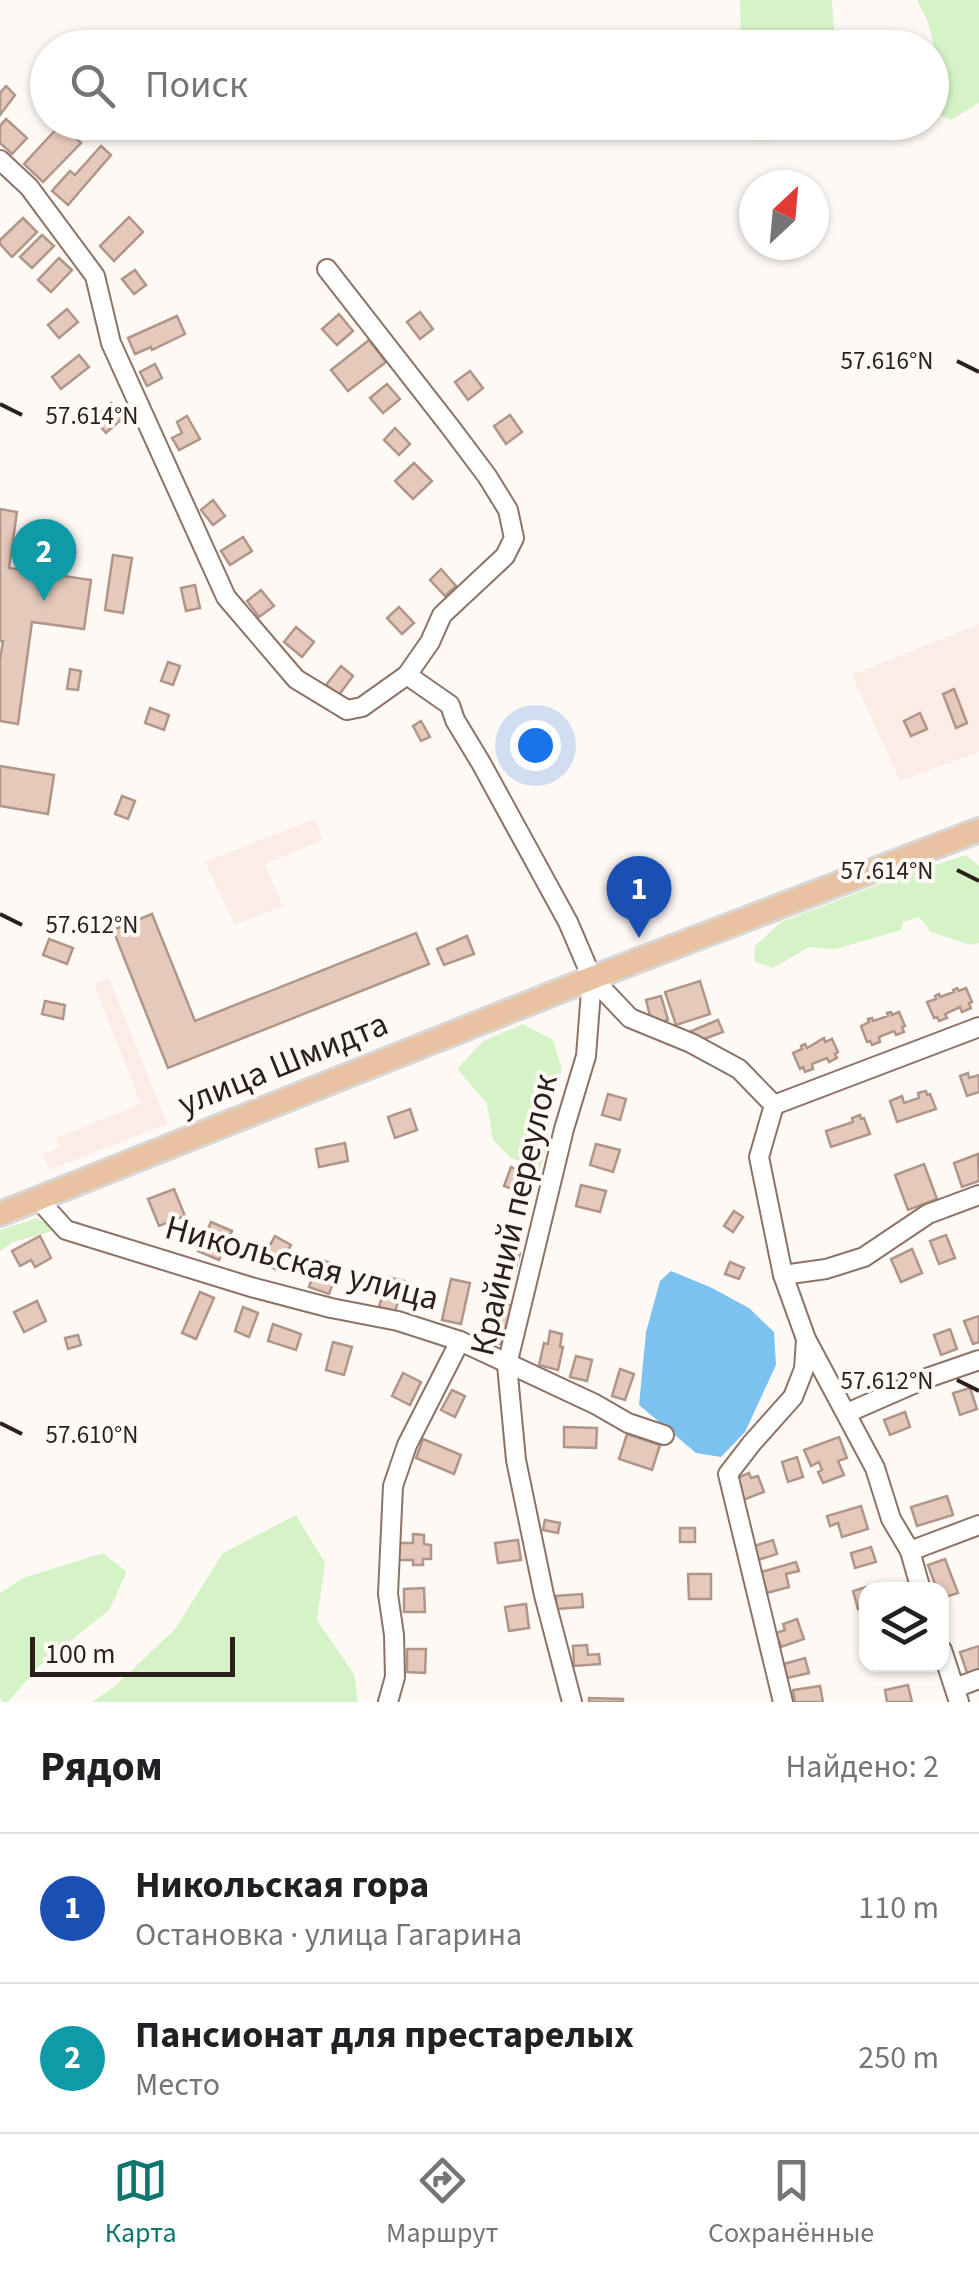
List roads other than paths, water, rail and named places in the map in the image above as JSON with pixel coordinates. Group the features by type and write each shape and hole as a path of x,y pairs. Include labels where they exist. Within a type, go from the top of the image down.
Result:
{"main road":[{"name":"улица Шмидта","path":"0,1214 592,978 979,830"}],"street":[{"path":"0,160 29,187 95,276 111,343 226,597 296,679 347,710 362,706 407,675 430,642 442,615 505,556 514,538 508,510 486,476 327,269"},
{"path":"407,675 450,705 568,922 592,978 630,1018 739,1069 774,1105"},
{"name":"Крайний переулок","path":"572,1702 544,1595 516,1460 507,1365 586,1056 592,978"},
{"path":"774,1105 979,1026"},
{"path":"774,1105 759,1157 782,1275 806,1338 875,1468 891,1519 910,1551 919,1582"},
{"path":"782,1275 826,1269 864,1257 928,1214 979,1195"},
{"name":"Никольская улица","path":"38,1200 66,1230 251,1287 398,1321 460,1341 628,1423 664,1435"},
{"path":"783,1702 728,1474 794,1398 804,1370 806,1338"},
{"path":"388,1702 395,1677 388,1594 394,1486 407,1445 460,1341"},
{"path":"847,1413 979,1360"},
{"path":"910,1551 979,1524"},
{"path":"949,1671 957,1695 979,1679"}],"water":[{"path":"671,1271 749,1308 774,1332 776,1365 745,1432 721,1457 696,1453 639,1405 646,1332 660,1281"}],"place":[{"name":"Пансионат для престарелых","path":"44,601"},
{"name":"Никольская гора","path":"639,938"}]}
